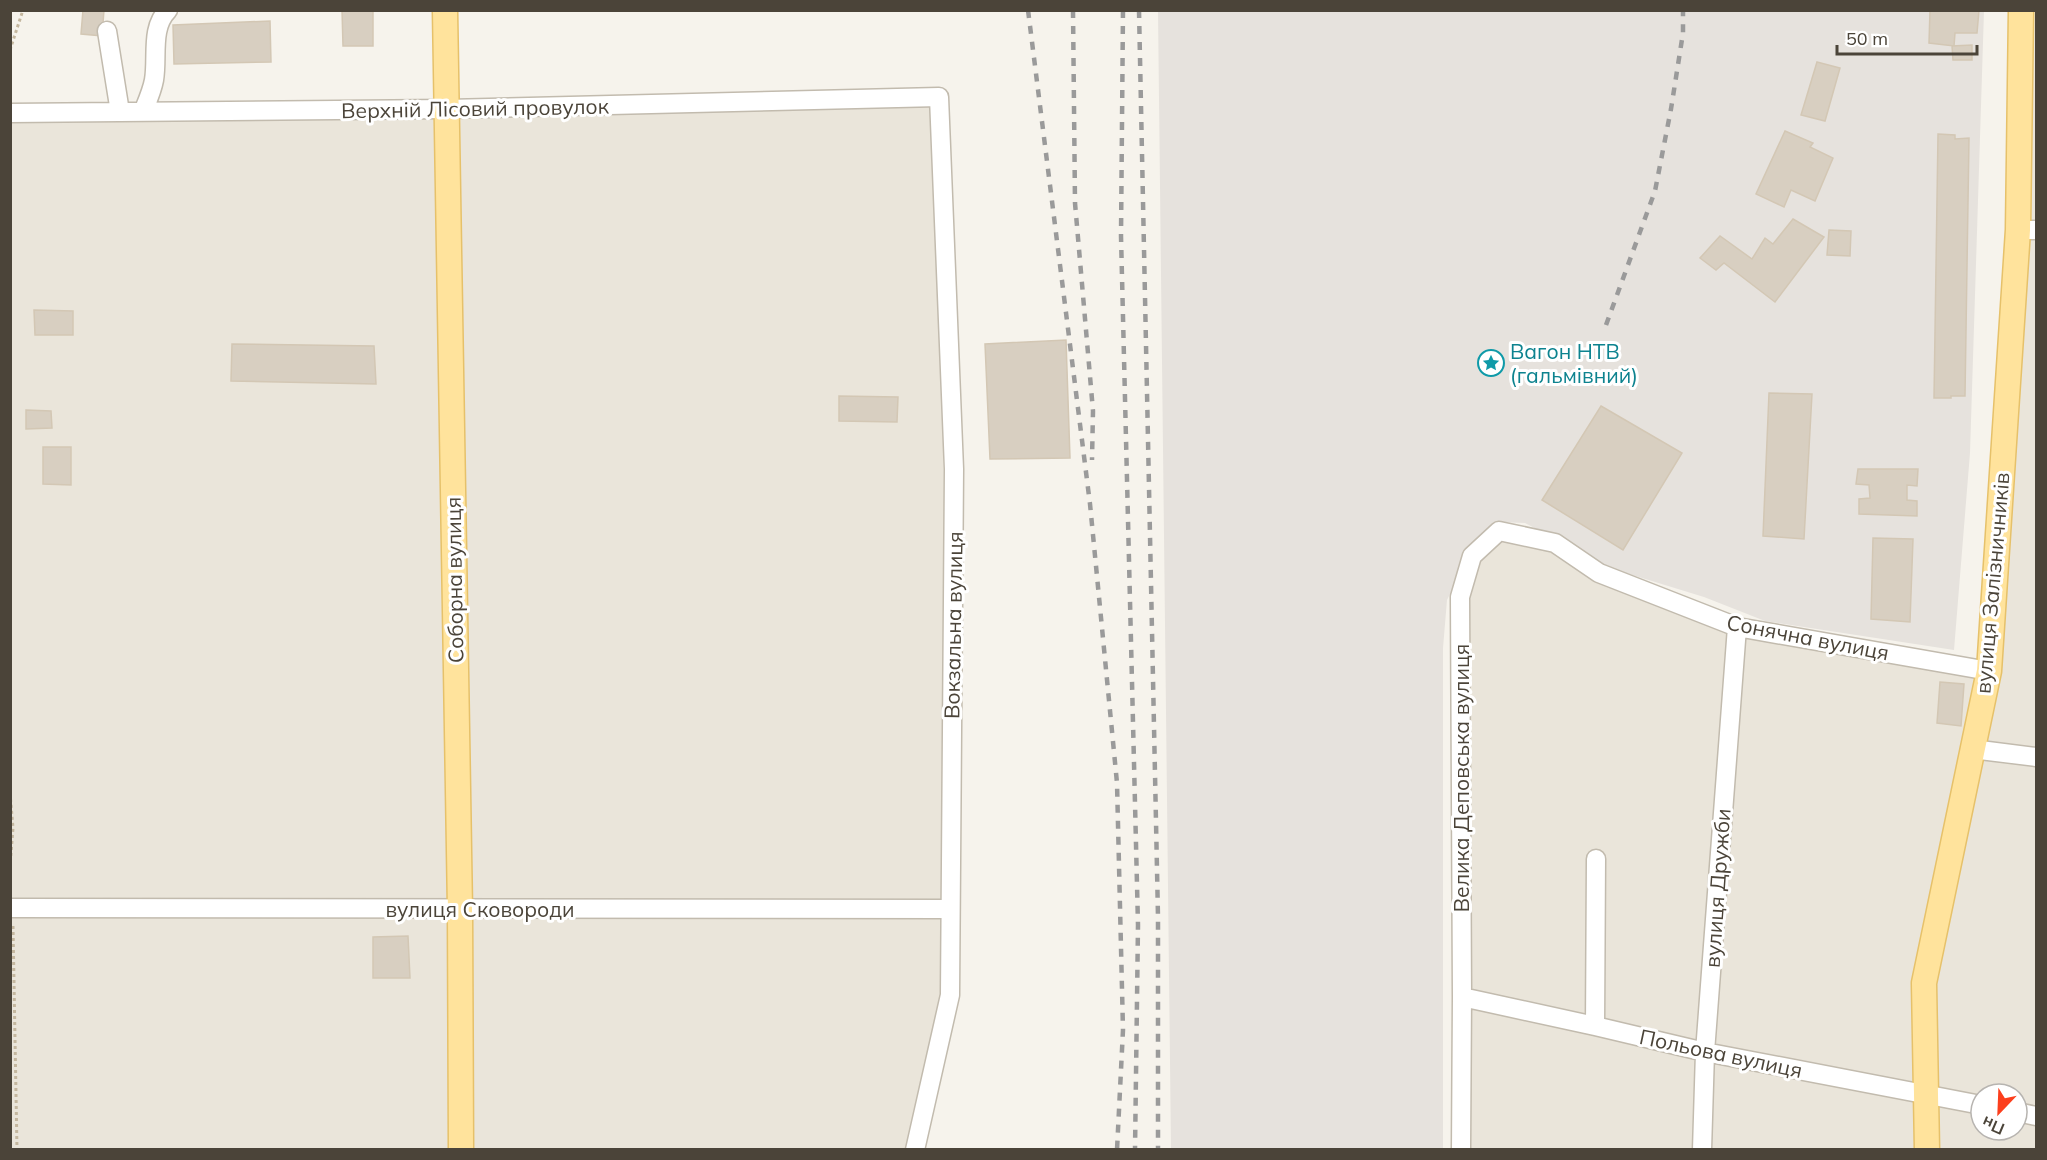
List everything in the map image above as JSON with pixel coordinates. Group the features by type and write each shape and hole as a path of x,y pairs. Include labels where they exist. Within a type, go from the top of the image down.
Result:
{"main road":[{"name":"Соборна вулиця","path":"445,10 460,910 461,1149"},
{"name":"вулиця Залізничників","path":"1927,1149 1924,983 1989,671 2027,230 2021,10"}],"street":[{"path":"143,112 153,80 156,38 161,17 168,10"},
{"path":"107,32 120,112"},
{"name":"Верхній Лісовий провулок","path":"10,113 447,109 939,98"},
{"name":"Вокзальна вулиця","path":"915,1149 950,995 954,469 939,98"},
{"name":"Велика Деповська вулиця","path":"1461,1149 1460,597 1472,556 1499,531 1555,543 1599,573"},
{"name":"Сонячна вулиця","path":"1599,573 1737,627 1989,671"},
{"name":"вулиця Дружби","path":"1702,1149 1705,1052 1737,627"},
{"path":"1971,749 2037,757"},
{"path":"1595,1026 1596,860"},
{"name":"вулиця Сковороди","path":"12,908 950,909"},
{"name":"Польова вулиця","path":"1462,997 1705,1052 1969,1103"}],"path":[{"path":"10,50 23,10"},
{"path":"10,793 13,828 10,866"},
{"path":"12,908 17,1149"}],"shaded area":[{"path":"1158,11 1984,11 1970,453 1954,650 1765,621 1704,597 1613,569 1525,523 1499,522 1474,546 1447,600 1443,648 1443,1149 1171,1149"},
{"path":"2021,11 2036,11 2036,1149 1458,1150 1460,597 1499,531 1555,543 1737,627 1988,671"},
{"path":"939,97 950,995 915,1149 11,1149 10,113"}],"building":[{"path":"83,10 104,10 102,36 81,34"},
{"path":"342,10 373,10 373,46 343,46"},
{"path":"1930,10 1979,10 1977,33 1955,33 1954,46 1929,43"},
{"path":"270,21 271,62 174,64 173,25"},
{"path":"1972,45 1972,60 1953,60 1952,46"},
{"path":"1817,62 1840,68 1825,121 1801,115"},
{"path":"1785,131 1813,143 1810,147 1833,158 1815,201 1791,190 1784,207 1756,194"},
{"path":"1938,134 1955,135 1955,139 1969,138 1965,396 1951,396 1951,398 1934,398"},
{"path":"1793,219 1824,237 1775,302 1724,263 1716,270 1700,258 1720,236 1752,259 1765,238 1773,244"},
{"path":"1829,230 1851,231 1850,256 1827,255"},
{"path":"34,310 73,311 73,335 35,335"},
{"path":"1066,340 1070,458 990,459 985,344"},
{"path":"232,344 374,346 376,384 231,381"},
{"path":"1769,393 1812,394 1804,539 1763,536"},
{"path":"839,396 898,397 897,422 839,421"},
{"path":"1601,406 1682,453 1623,550 1542,500"},
{"path":"26,410 51,411 52,428 26,429"},
{"path":"43,447 71,447 71,485 43,484"},
{"path":"1858,469 1918,469 1917,486 1907,485 1907,500 1917,501 1917,516 1859,514 1859,499 1870,498 1869,485 1856,484"},
{"path":"1873,538 1913,539 1910,622 1871,619"},
{"path":"1940,682 1964,684 1961,726 1937,723"},
{"path":"408,936 410,978 373,978 373,937"}],"railway":[{"path":"1028,10 1090,504 1117,783 1123,1030 1117,1150"},
{"path":"1073,10 1075,203 1093,411 1092,460"},
{"path":"1123,10 1121,236 1138,925 1135,1150"},
{"path":"1139,10 1158,917 1158,1150"},
{"path":"1606,325 1655,191 1683,33 1683,10"}],"place":[{"name":"Вагон НТВ (гальмівний)","path":"1491,363"}]}
